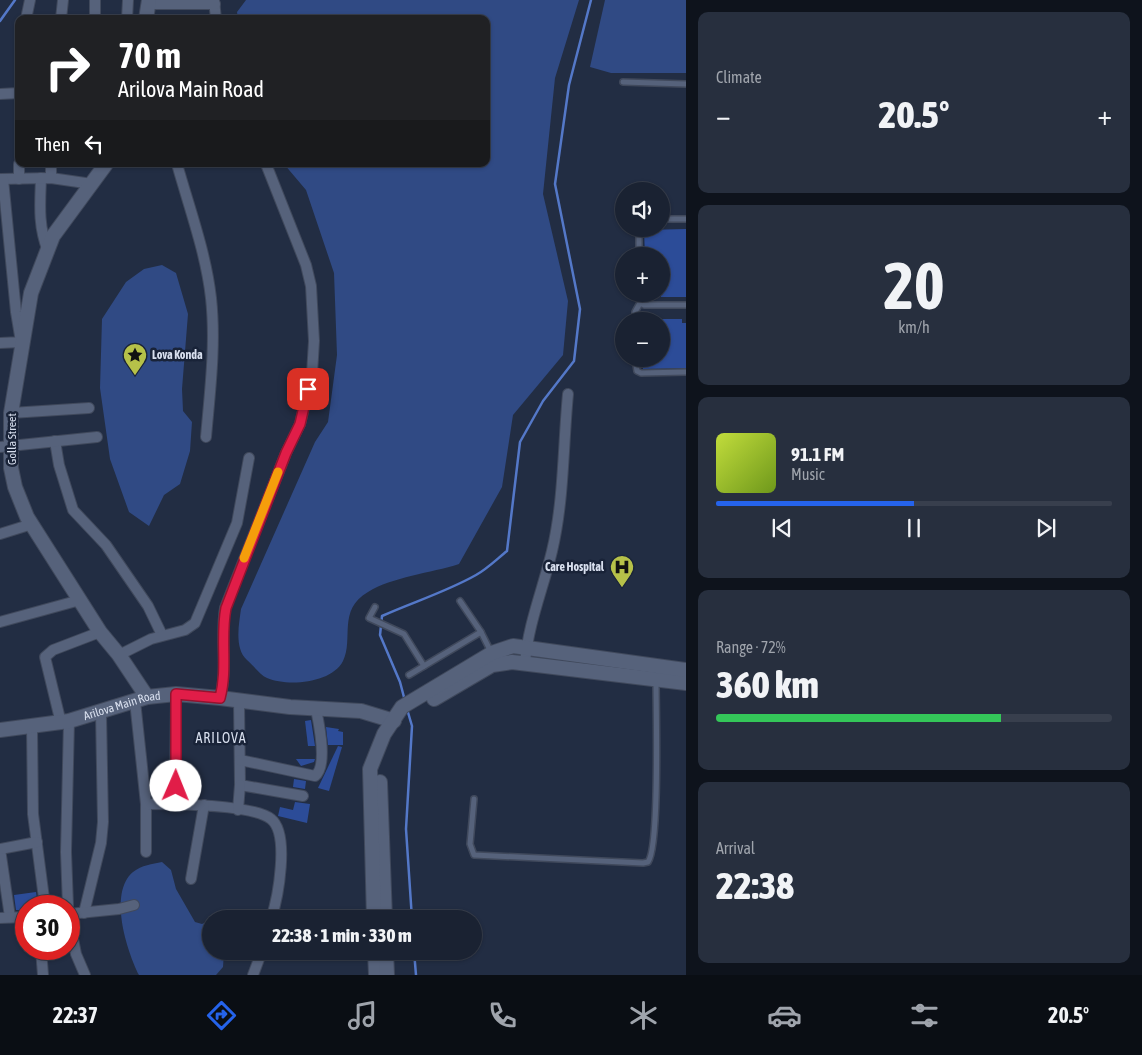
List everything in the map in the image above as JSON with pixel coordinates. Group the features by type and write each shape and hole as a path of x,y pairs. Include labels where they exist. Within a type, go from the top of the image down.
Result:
{"street":[{"path":"27,15 30,0"},
{"path":"61,15 63,0"},
{"path":"95,0 95,15"},
{"path":"127,15 128,0"},
{"path":"147,15 149,2 214,2 216,15"},
{"path":"0,94 15,93"},
{"path":"19,167 19,179"},
{"path":"48,251 39,223 46,178 51,167"},
{"name":"Golla Street","path":"104,167 53,236 31,293 4,446 15,487 32,524 100,632 120,655 141,699"},
{"path":"178,167 205,266 211,299 212,347 206,437"},
{"path":"220,698 225,670 224,618 226,608 286,453 300,424 312,374 314,341 309,279 295,235 267,167"},
{"path":"0,343 21,342 1,179 46,178 92,184"},
{"path":"525,663 526,647 534,608 552,551 556,526 568,394"},
{"path":"11,413 89,408"},
{"path":"4,446 97,437"},
{"path":"55,441 60,472 73,510 106,545 148,606 162,635"},
{"path":"120,655 139,644 162,635 190,628 198,617 237,523 250,458"},
{"path":"0,534 32,524"},
{"path":"0,622 80,600"},
{"path":"68,895 65,722 46,657 53,650 100,632"},
{"path":"374,910 370,769 388,727 405,712 492,653 513,646 686,670"},
{"path":"405,712 492,665 512,662 686,683"},
{"path":"175,804 176,694"},
{"name":"Arilova Main Road","path":"0,730 65,722 101,713 141,699 176,694 316,709 405,712"},
{"path":"141,699 146,804 146,852"},
{"path":"238,701 240,760 238,810"},
{"path":"240,760 315,776 320,768 322,746 316,709"},
{"path":"84,913 101,843 103,822 101,713"},
{"path":"32,727 33,814 44,895"},
{"path":"380,743 385,910"},
{"path":"240,785 303,796"},
{"path":"146,804 204,805 263,814 272,819 278,828 281,844 280,870 273,910"},
{"path":"191,879 204,805"},
{"path":"5,918 0,849 37,842"},
{"path":"80,913 119,909 134,905"},
{"path":"42,960 43,975"},
{"path":"79,960 85,975"},
{"path":"253,975 259,960"},
{"path":"375,960 376,975"},
{"path":"386,960 387,975"}],"lane":[{"path":"623,82 686,84"},
{"path":"670,219 686,219"},
{"path":"636,312 637,306 640,303 644,306 686,305"},
{"path":"636,367 637,371 641,373 686,372"},
{"path":"460,601 481,632 492,653"},
{"path":"375,607 369,615 372,619 404,634 424,666"},
{"path":"409,675 481,632"},
{"path":"474,799 470,844 474,855 648,862 653,848 655,809 656,679"}],"shaded area":[{"path":"246,0 579,0 555,78 543,194 568,301 563,355 513,415 502,487 459,564 388,583 358,599 349,616 346,652 343,661 329,674 309,681 276,681 262,675 243,655 238,636 241,609 315,442 328,422 337,355 334,273 306,190 287,167 490,167 490,15 237,15 237,12"},
{"path":"605,0 686,0 686,73 611,73 590,67"},
{"path":"162,265 176,273 188,314 182,389 183,411 192,422 190,451 180,484 164,495 149,526 129,512 110,459 100,388 102,319 126,282 144,269"},
{"path":"162,862 171,870 176,889 195,922 202,924 202,960 223,960 223,967 216,975 139,975 125,937 122,922 122,894 126,881 133,872 151,864"}],"building":[{"path":"670,229 686,229 686,297 670,297 670,247 645,247 644,237 670,237"},
{"path":"670,319 682,319 682,323 686,323 686,368 643,369 643,367 670,367"},
{"path":"311,720 315,746 308,746 305,721"},
{"path":"326,727 339,729 338,731 343,732 343,745 328,745"},
{"path":"338,746 342,747 329,791 318,788"},
{"path":"296,759 315,759 314,762 301,766"},
{"path":"294,779 306,781 305,789 293,787"},
{"path":"295,802 310,804 307,823 278,816 280,807 293,810"},
{"path":"36,892 36,895 15,895 15,902 14,895"}],"waterway":[{"path":"0,21 15,0"},
{"path":"405,701 400,682 380,635 382,616 465,581 484,570 507,551 520,442 543,401 574,361 580,309 555,184 569,85 591,0"},
{"path":"407,709 412,726 406,829 411,910"},
{"path":"415,960 416,975"}],"slow traffic":[{"path":"244,558 278,472"}],"place":[{"name":"Lova Konda","path":"135,376"},
{"name":"Care Hospital","path":"622,588"}],"district":[{"name":"ARILOVA","path":"221,738"}],"route":[{"path":"176,786 176,694 220,698 224,685 224,618 226,608 259,520 300,424 308,389"}]}
